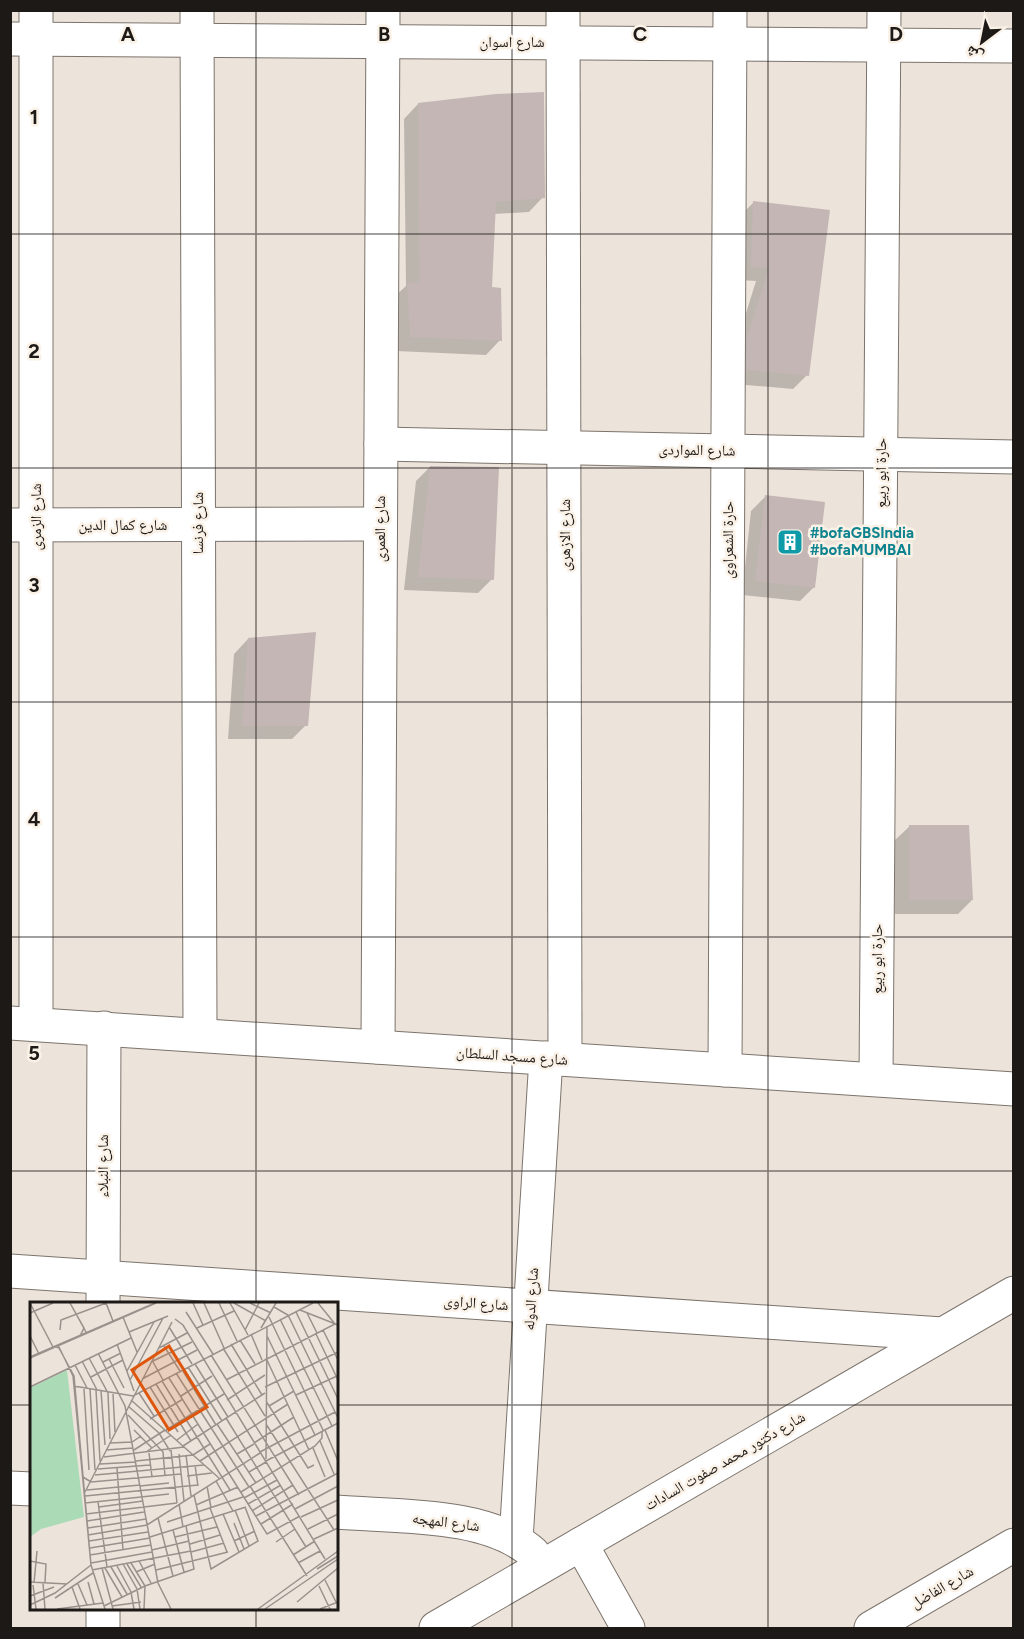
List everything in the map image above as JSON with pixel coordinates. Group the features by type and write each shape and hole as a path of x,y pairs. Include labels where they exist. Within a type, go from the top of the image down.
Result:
{"street":[{"name":"شارع الازهرى","path":"556,1059 564,448 563,10"},
{"name":"حارة الشعراوى","path":"725,1070 730,10"},
{"name":"حارة ابو ربيع","path":"876,1079 884,10"},
{"name":"شارع اسوان","path":"27,29 197,25 383,26 563,43 1014,46"},
{"name":"شارع فرنسا","path":"197,25 200,1035"},
{"name":"شارع العمرى","path":"378,1047 383,26"},
{"name":"شارع الزمرى","path":"23,1023 23,525 27,29"},
{"name":"شارع المواردى","path":"381,444 1014,457"},
{"name":"شارع كمال الدين","path":"23,525 380,524"},
{"name":"شارع مسجد السلطان","path":"23,1023 1014,1089"},
{"name":"شارع النبلاء","path":"103,1290 104,1028"},
{"name":"شارع الدوله","path":"516,1540 530,1307 556,1059"},
{"name":"شارع الراوى","path":"10,1270 103,1290 530,1307 942,1334"},
{"name":"شارع دكتور محمد صفوت السادات","path":"436,1629 1014,1293"},
{"path":"10,1488 30,1489"},
{"name":"شارع المهجه","path":"338,1512 482,1525 516,1540 544,1566"},
{"path":"581,1544 628,1629"},
{"name":"شارع الفاضل","path":"871,1629 1014,1545"},
{"path":"103,1609 103,1629"}],"building":[{"path":"544,92 545,198 496,202 492,287 501,288 502,341 410,337 407,282 419,283 418,103 496,94"},
{"path":"753,201 830,210 809,376 747,370 747,337 769,268 751,267"},
{"path":"430,466 499,467 494,580 418,577"},
{"name":"#bofaGBSIndia #bofaMUMBAI","path":"765,495 825,502 815,588 755,581"},
{"path":"316,632 308,726 242,726 248,638"},
{"path":"909,825 969,825 973,900 909,900"}],"place":[{"name":"#bofaGBSIndia #bofaMUMBAI","path":"790,542"}]}
